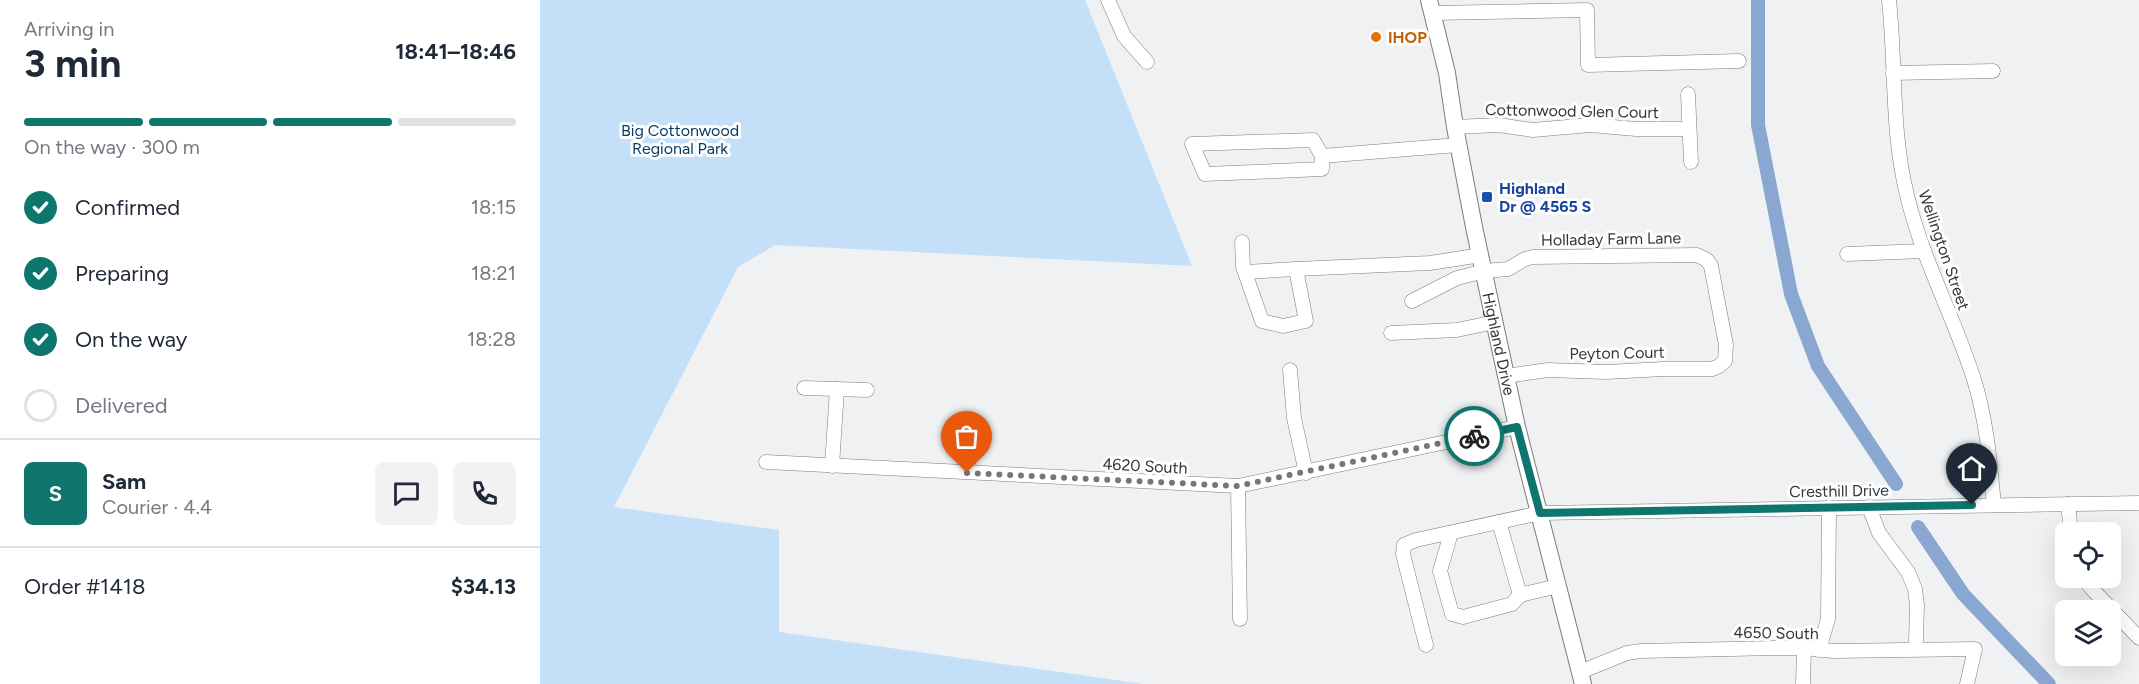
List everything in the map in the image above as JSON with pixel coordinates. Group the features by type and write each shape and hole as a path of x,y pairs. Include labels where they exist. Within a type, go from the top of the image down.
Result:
{"main road":[{"name":"Highland Drive","path":"1430,7 1447,73 1458,145 1517,427 1581,678"}],"street":[{"path":"1108,0 1124,36 1147,62"},
{"name":"Wellington Street","path":"1889,0 1897,136 1902,177 1924,251 1968,362 1980,401 1988,443 1994,505"},
{"path":"1430,7 1587,10 1588,65 1739,61"},
{"path":"1893,73 1993,71"},
{"path":"1688,94 1691,162"},
{"name":"Cottonwood Glen Court","path":"1455,127 1498,125 1533,130 1590,125 1636,129 1689,129"},
{"path":"1313,140 1322,156 1322,169 1205,174 1192,144 1313,140"},
{"path":"1322,156 1458,145"},
{"path":"1242,242 1245,272 1262,321 1283,326 1306,321 1296,269"},
{"path":"1847,254 1924,251"},
{"name":"Holladay Farm Lane","path":"1483,263 1508,269 1525,259 1541,257 1702,256 1707,260 1713,274 1726,345 1725,361"},
{"path":"1245,272 1430,263 1483,263"},
{"path":"1412,301 1483,263"},
{"path":"1391,333 1457,330 1495,321"},
{"name":"Peyton Court","path":"1506,376 1548,370 1606,372 1712,369 1725,361"},
{"path":"1290,370 1294,418 1306,473"},
{"path":"804,388 867,390"},
{"path":"832,466 837,389"},
{"name":"4620 South","path":"766,462 1238,486 1517,427"},
{"path":"1238,486 1240,619"},
{"path":"2068,504 2070,522"},
{"name":"Cresthill Drive","path":"1426,645 1403,554 1404,545 1416,540 1540,513 2139,504"},
{"path":"1819,650 1828,619 1829,507"},
{"path":"1869,507 1879,533 1908,572 1915,589 1916,641"},
{"path":"1499,522 1520,595"},
{"path":"1451,533 1440,571 1452,614 1463,617 1512,604 1520,595 1558,586"},
{"path":"2091,588 2139,638"},
{"path":"1803,684 1804,648"},
{"name":"4650 South","path":"1581,678 1627,653 1641,651 1804,648 1834,651 1975,649 1967,684"}],"green space":[{"name":"Big Cottonwood Regional Park","path":"540,0 1085,0 1192,266 775,245 738,267 614,507 779,530 779,632 1143,684 540,684"}],"waterway":[{"path":"1758,0 1758,125 1791,294 1818,366 1896,484"},
{"path":"1918,527 1963,594 2049,684"}],"way so far":[{"path":"967,473 1238,486 1474,436"}],"place":[{"name":"IHOP","path":"1376,37"},
{"name":"Highland Dr @ 4565 S","path":"1487,197"}],"route":[{"path":"1474,436 1517,427 1540,513 1972,505"}]}
